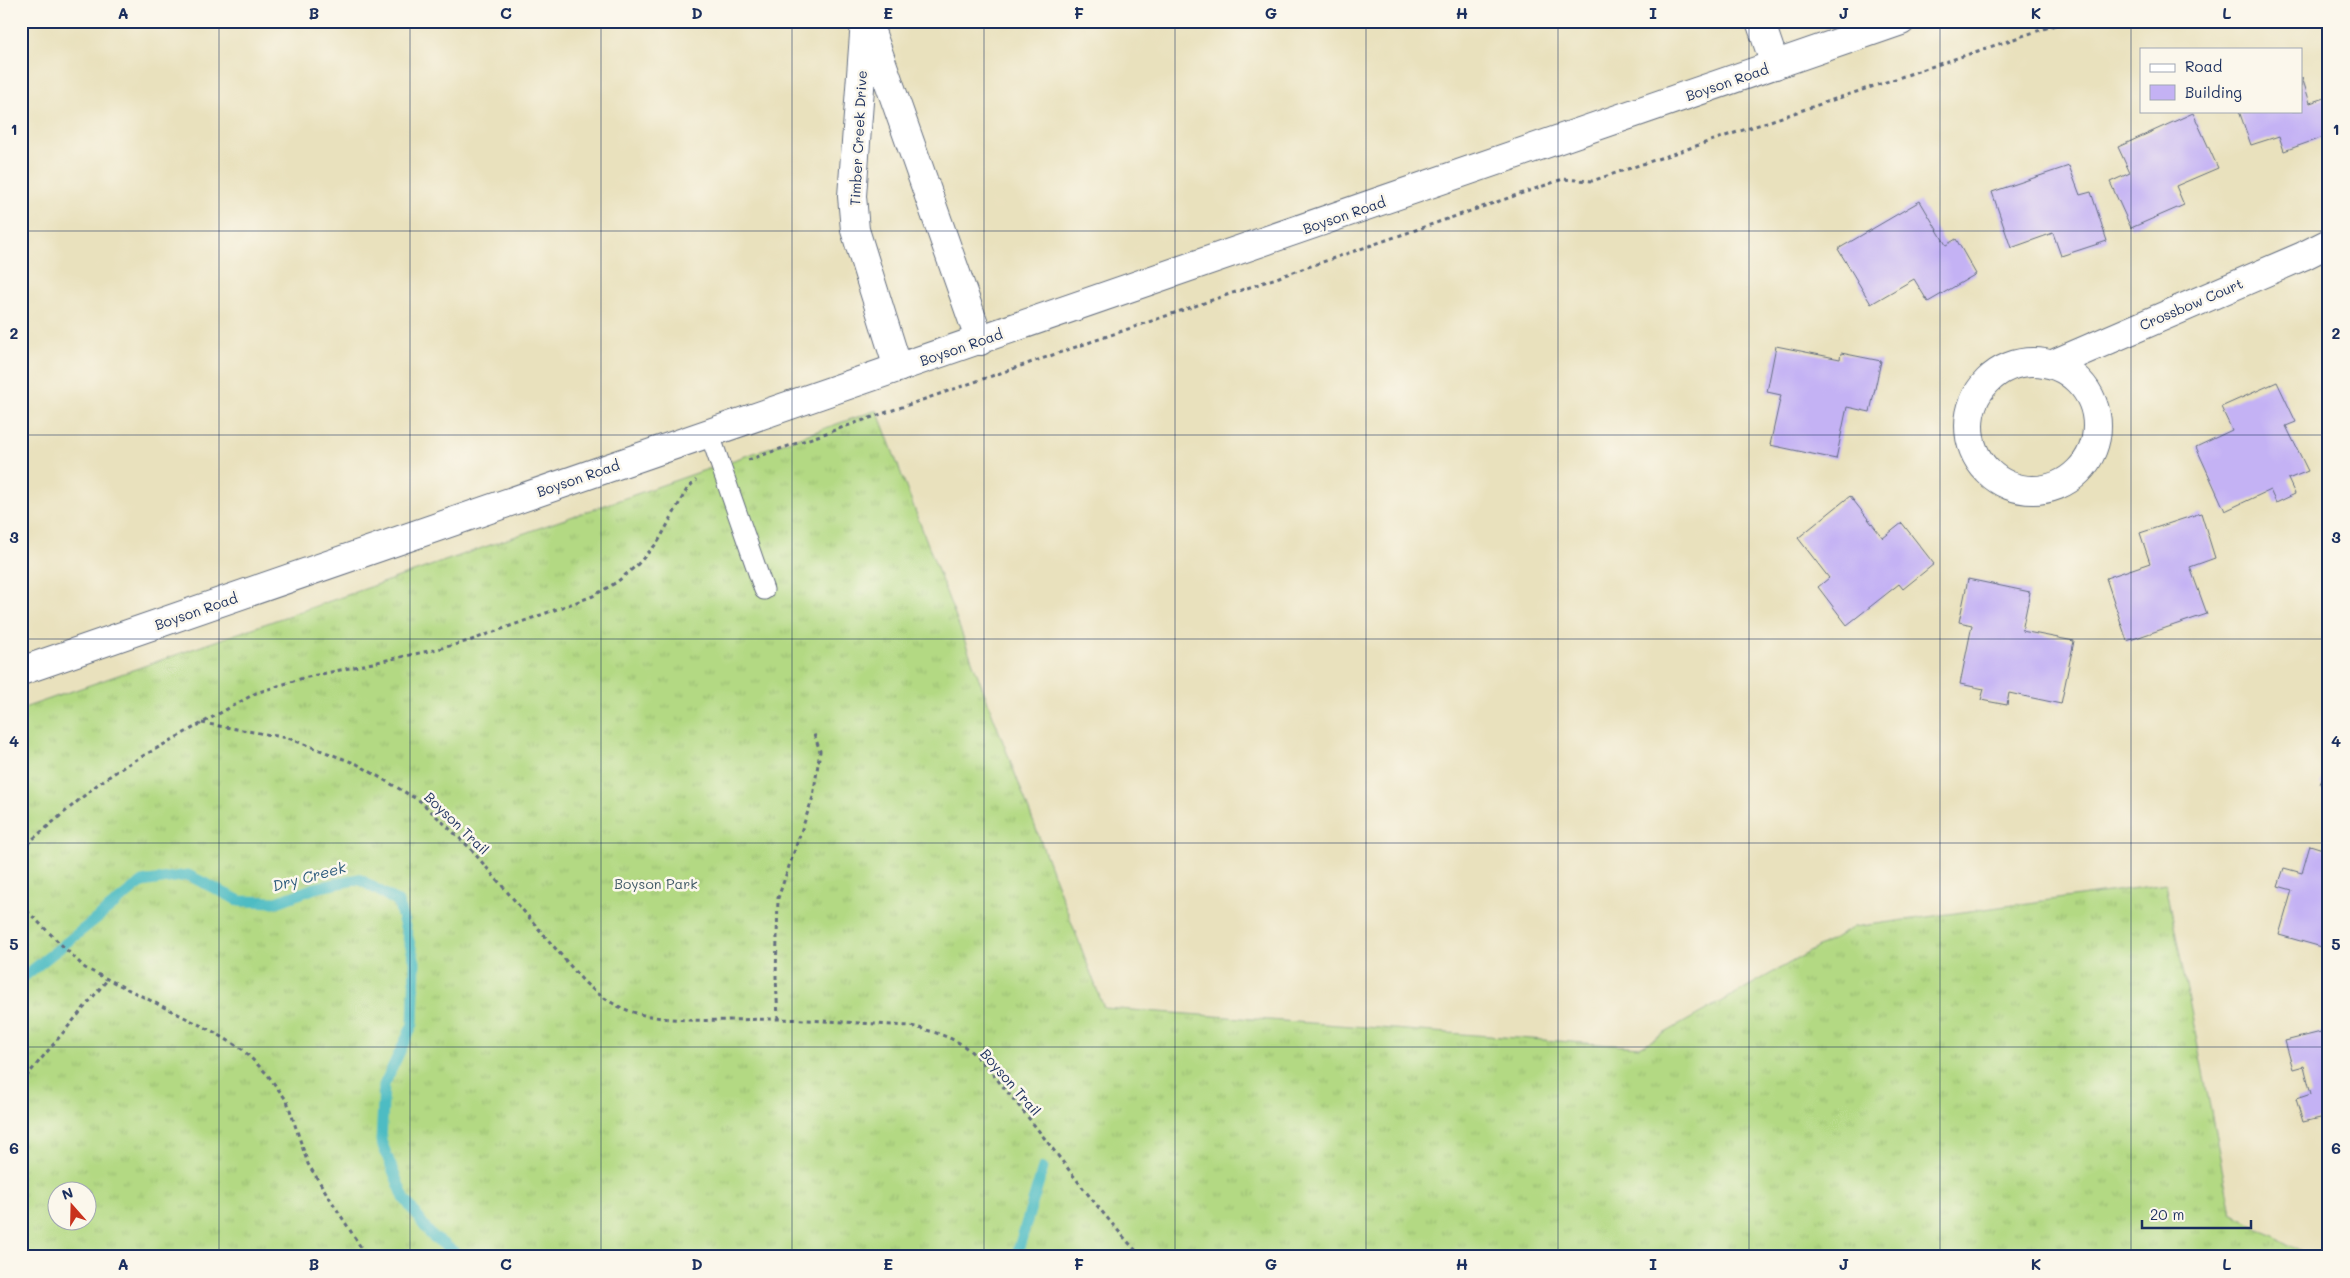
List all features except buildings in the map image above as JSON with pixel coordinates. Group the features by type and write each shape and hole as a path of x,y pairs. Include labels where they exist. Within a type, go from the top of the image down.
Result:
{"street":[{"name":"Timber Creek Drive","path":"866,21 980,341"},
{"name":"Timber Creek Drive","path":"866,21 852,196 855,230 898,368"},
{"path":"1760,21 1775,65"},
{"name":"Boyson Road","path":"21,671 1901,21"},
{"name":"Crossbow Court","path":"2053,364 2071,373 2087,390 2096,410 2098,432 2091,453 2078,471 2060,484 2038,490 2016,488 1995,478 1981,464 1972,446 1969,426 1972,406 1981,388 1995,374 2013,364 2033,361 2053,364 2303,256 2329,242"}],"lane":[{"path":"710,432 764,590"}],"path":[{"path":"21,848 98,784 125,766 256,693 303,678 462,643 593,596 617,582 638,565 658,542 687,489 705,475 1546,185 1563,180 1592,181 2067,21"},
{"name":"Boyson Trail","path":"202,723 288,738 357,764 420,801 469,847 584,982 602,998 621,1008 643,1015 672,1019 778,1019 911,1026 932,1031 961,1044 986,1067 1109,1221 1142,1257"},
{"path":"778,1019 776,977 778,898 812,797 820,751 814,734"},
{"path":"21,905 86,968 214,1032 242,1049 267,1074 287,1102 308,1164 367,1257"},
{"path":"21,1083 108,979"}],"green space":[{"name":"Boyson Park","path":"877,410 1104,1008 1640,1047 1854,927 2166,884 2231,1213 2311,1257 21,1257 21,709"}],"waterway":[{"name":"Dry Creek","path":"21,979 142,882 188,875 240,901 277,902 315,888 359,879 398,902 415,962 413,1024 384,1085 381,1141 404,1198 431,1235 461,1257"},
{"path":"1016,1257 1043,1168"}]}
